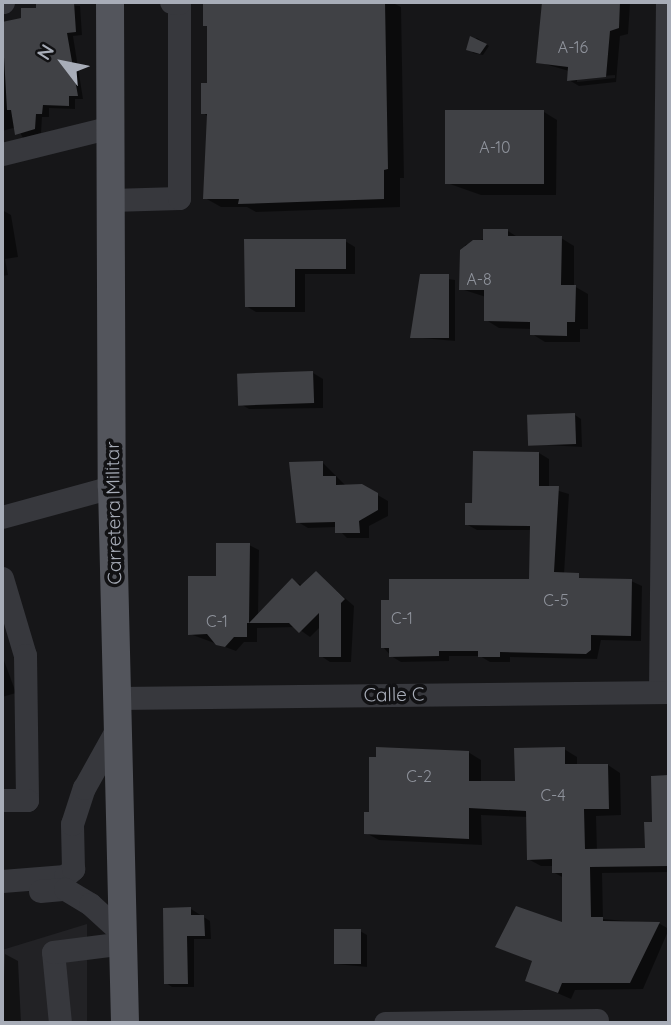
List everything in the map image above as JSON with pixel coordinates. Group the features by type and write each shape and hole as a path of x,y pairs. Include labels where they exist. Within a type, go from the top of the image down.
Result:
{"main road":[{"name":"Carretera Militar","path":"110,2 113,487 125,1023"}],"street":[{"path":"111,200 179,198 178,3 171,2"},
{"path":"665,692 667,2"},
{"path":"2,154 111,127"},
{"path":"2,517 113,487"},
{"path":"2,578 25,655 27,800 2,800"},
{"name":"Calle C","path":"118,698 665,692"},
{"path":"2,881 65,876 73,869 72,824 84,788 118,727"},
{"path":"2,894 65,889 90,904 124,939"},
{"path":"60,1023 53,952 124,939"},
{"path":"385,1023 597,1020"}],"shaded area":[{"path":"87,924 87,1023 2,1023 2,950"}],"building":[{"path":"74,2 76,32 67,33 78,96 69,96 69,106 43,105 42,114 36,114 35,129 15,135 11,110 7,110 2,22 21,18 21,8 36,8 36,3"},
{"path":"203,2 385,2 388,169 384,170 384,199 238,204 239,199 203,199 207,114 201,114 201,83 207,83 207,26 203,26"},
{"path":"542,2 620,2 619,28 610,31 606,77 567,81 568,67 536,63"},
{"path":"470,36 487,44 480,54 466,50"},
{"path":"445,110 544,110 544,184 445,184"},
{"path":"483,229 508,229 508,236 562,236 561,285 576,285 575,322 567,322 567,336 530,335 530,322 484,321 484,290 459,290 460,250 473,240 483,240"},
{"path":"244,239 346,239 346,269 295,269 295,307 245,307"},
{"path":"420,274 449,274 449,338 410,338"},
{"path":"313,371 314,403 238,406 237,374"},
{"path":"575,413 576,444 528,446 527,415"},
{"path":"473,451 539,452 539,486 559,486 554,572 579,573 579,578 632,579 631,636 591,635 591,650 586,654 500,652 500,657 478,657 478,651 439,651 439,656 389,657 389,648 381,648 381,600 389,600 389,579 529,579 530,526 465,525 465,503 472,503"},
{"path":"323,461 323,476 336,476 336,485 362,484 378,493 378,510 359,521 360,533 335,533 335,522 296,523 289,462"},
{"path":"216,543 250,543 247,637 234,637 225,647 216,645 207,634 188,635 188,576 216,576"},
{"path":"316,571 345,599 341,603 341,657 319,657 319,613 299,633 289,623 249,623 292,578 300,586"},
{"path":"376,747 469,751 469,781 515,781 514,748 565,747 565,764 608,764 609,809 584,809 585,849 645,848 644,822 652,822 651,776 669,775 669,866 590,867 591,917 603,917 603,921 660,922 630,983 562,983 558,993 525,981 532,961 495,947 516,906 562,922 562,873 552,873 552,859 527,860 526,811 469,808 469,839 364,834 364,812 369,812 369,757 376,757"},
{"path":"191,907 191,915 204,915 205,936 187,936 188,984 164,984 163,908"},
{"path":"334,929 361,929 361,964 334,964"}]}
